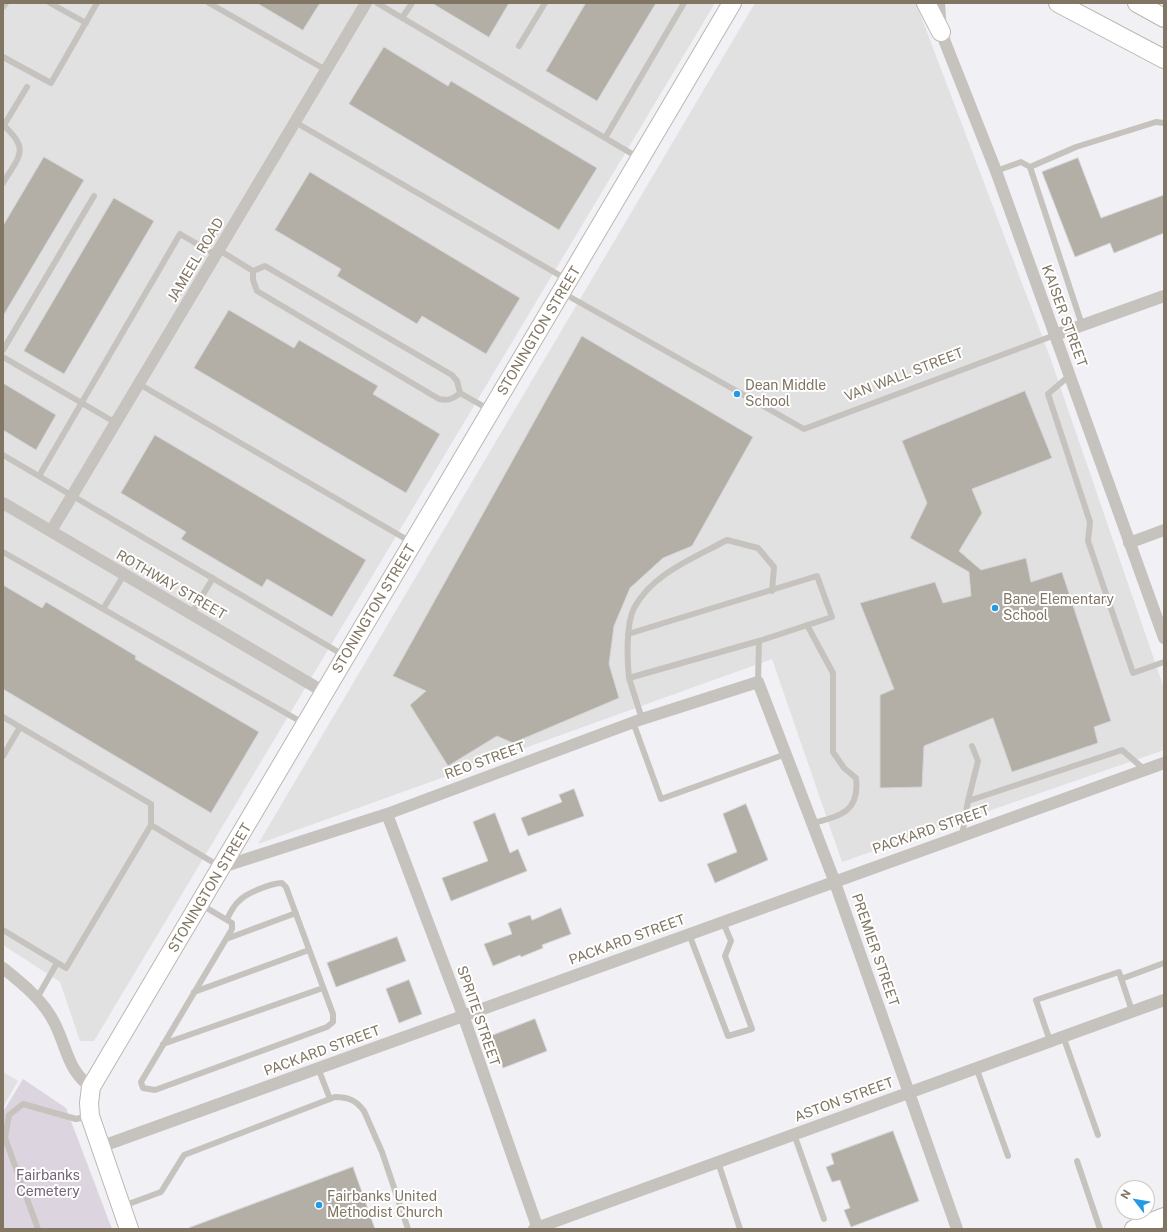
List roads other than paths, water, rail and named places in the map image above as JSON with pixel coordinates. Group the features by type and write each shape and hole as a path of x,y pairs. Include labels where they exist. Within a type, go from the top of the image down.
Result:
{"street":[{"name":"JAMEEL ROAD","path":"51,532 366,3"},
{"name":"STONINGTON STREET","path":"129,1229 90,1116 89,1102 91,1087 732,3"},
{"path":"926,3 941,32"},
{"name":"KAISER STREET","path":"939,3 941,32 996,171 1164,638"},
{"path":"1058,3 1164,59"},
{"path":"1137,3 1164,18"},
{"name":"VAN WALL STREET","path":"1055,335 1164,296"},
{"name":"ROTHWAY STREET","path":"3,503 324,692"},
{"path":"1129,542 1164,530"},
{"name":"PREMIER STREET","path":"758,682 834,880 957,1229"},
{"name":"REO STREET","path":"222,867 387,814 638,721 758,682"},
{"name":"PACKARD STREET","path":"100,1147 723,922 834,880 1164,763"},
{"name":"SPRITE STREET","path":"387,814 463,1015 537,1229"},
{"path":"3,968 37,998 55,1023 74,1072 81,1080 91,1087"},
{"name":"ASTON STREET","path":"537,1229 909,1091 1164,1000"},
{"path":"1134,1229 1164,1217"}],"lane":[{"path":"3,8 6,3"},
{"path":"50,3 86,23"},
{"path":"3,57 52,83 97,3"},
{"path":"209,3 326,70"},
{"path":"377,3 640,159"},
{"path":"402,18 412,3"},
{"path":"519,46 545,3"},
{"path":"605,138 684,3"},
{"path":"3,183 20,155 21,148 18,141 3,125 27,87"},
{"path":"295,122 565,287"},
{"path":"1030,167 1076,147 1156,122 1164,123"},
{"path":"996,171 1021,162 1030,167 1082,325"},
{"path":"3,350 94,196"},
{"path":"39,476 180,234 253,271 265,266 271,269 445,371 457,381 460,393 491,411"},
{"path":"253,271 253,280 257,291 438,399 446,400 454,398 460,393"},
{"name":"VAN WALL STREET","path":"565,287 804,429 1055,335"},
{"path":"3,357 116,423"},
{"path":"1069,376 1048,394 1090,522 1088,541 1133,673 1164,662"},
{"path":"139,384 413,544"},
{"path":"3,455 346,656"},
{"path":"772,591 774,567 758,548 727,540 658,578 634,609 628,634 629,678 638,721 661,799 786,754"},
{"path":"3,552 306,725"},
{"path":"103,609 124,575"},
{"path":"628,634 817,576 832,617 759,641 629,678"},
{"path":"191,614 213,578"},
{"path":"808,625 833,673 833,752 844,768 856,778 858,791 854,803 844,814 813,824"},
{"path":"758,682 759,641"},
{"path":"3,716 151,804 152,825 66,968 3,930"},
{"path":"3,756 20,727"},
{"path":"962,835 968,801 978,761 972,746"},
{"path":"968,801 1122,750 1145,770"},
{"path":"152,825 222,867"},
{"path":"200,904 227,919 232,923 232,929 141,1082 143,1088 155,1090 326,1027 333,1022 333,1014 296,913 286,887 282,883 276,883 242,898 227,919"},
{"path":"226,939 296,913"},
{"path":"689,934 728,1036 752,1028 725,956 731,941 723,922"},
{"path":"194,992 309,950"},
{"path":"37,998 57,963"},
{"path":"1121,979 1164,963"},
{"path":"1050,1041 1036,1000 1119,972 1132,1011"},
{"path":"163,1044 323,988"},
{"path":"1063,1036 1098,1136"},
{"path":"976,1067 1008,1156"},
{"path":"318,1068 330,1099"},
{"path":"121,1207 161,1192 184,1155 335,1097 350,1099 364,1111 382,1152 408,1229"},
{"path":"38,1229 5,1138 9,1115 23,1104 76,1119 90,1116"},
{"path":"794,1134 824,1219"},
{"path":"1077,1161 1100,1229"},
{"path":"718,1162 740,1229"}],"place":[{"name":"Dean Middle School","path":"737,394"},
{"name":"Bane Elementary School","path":"995,608"},
{"name":"Fairbanks United Methodist Church","path":"319,1205"}],"park label":[{"name":"Fairbanks Cemetery","path":"48,1184"}]}
